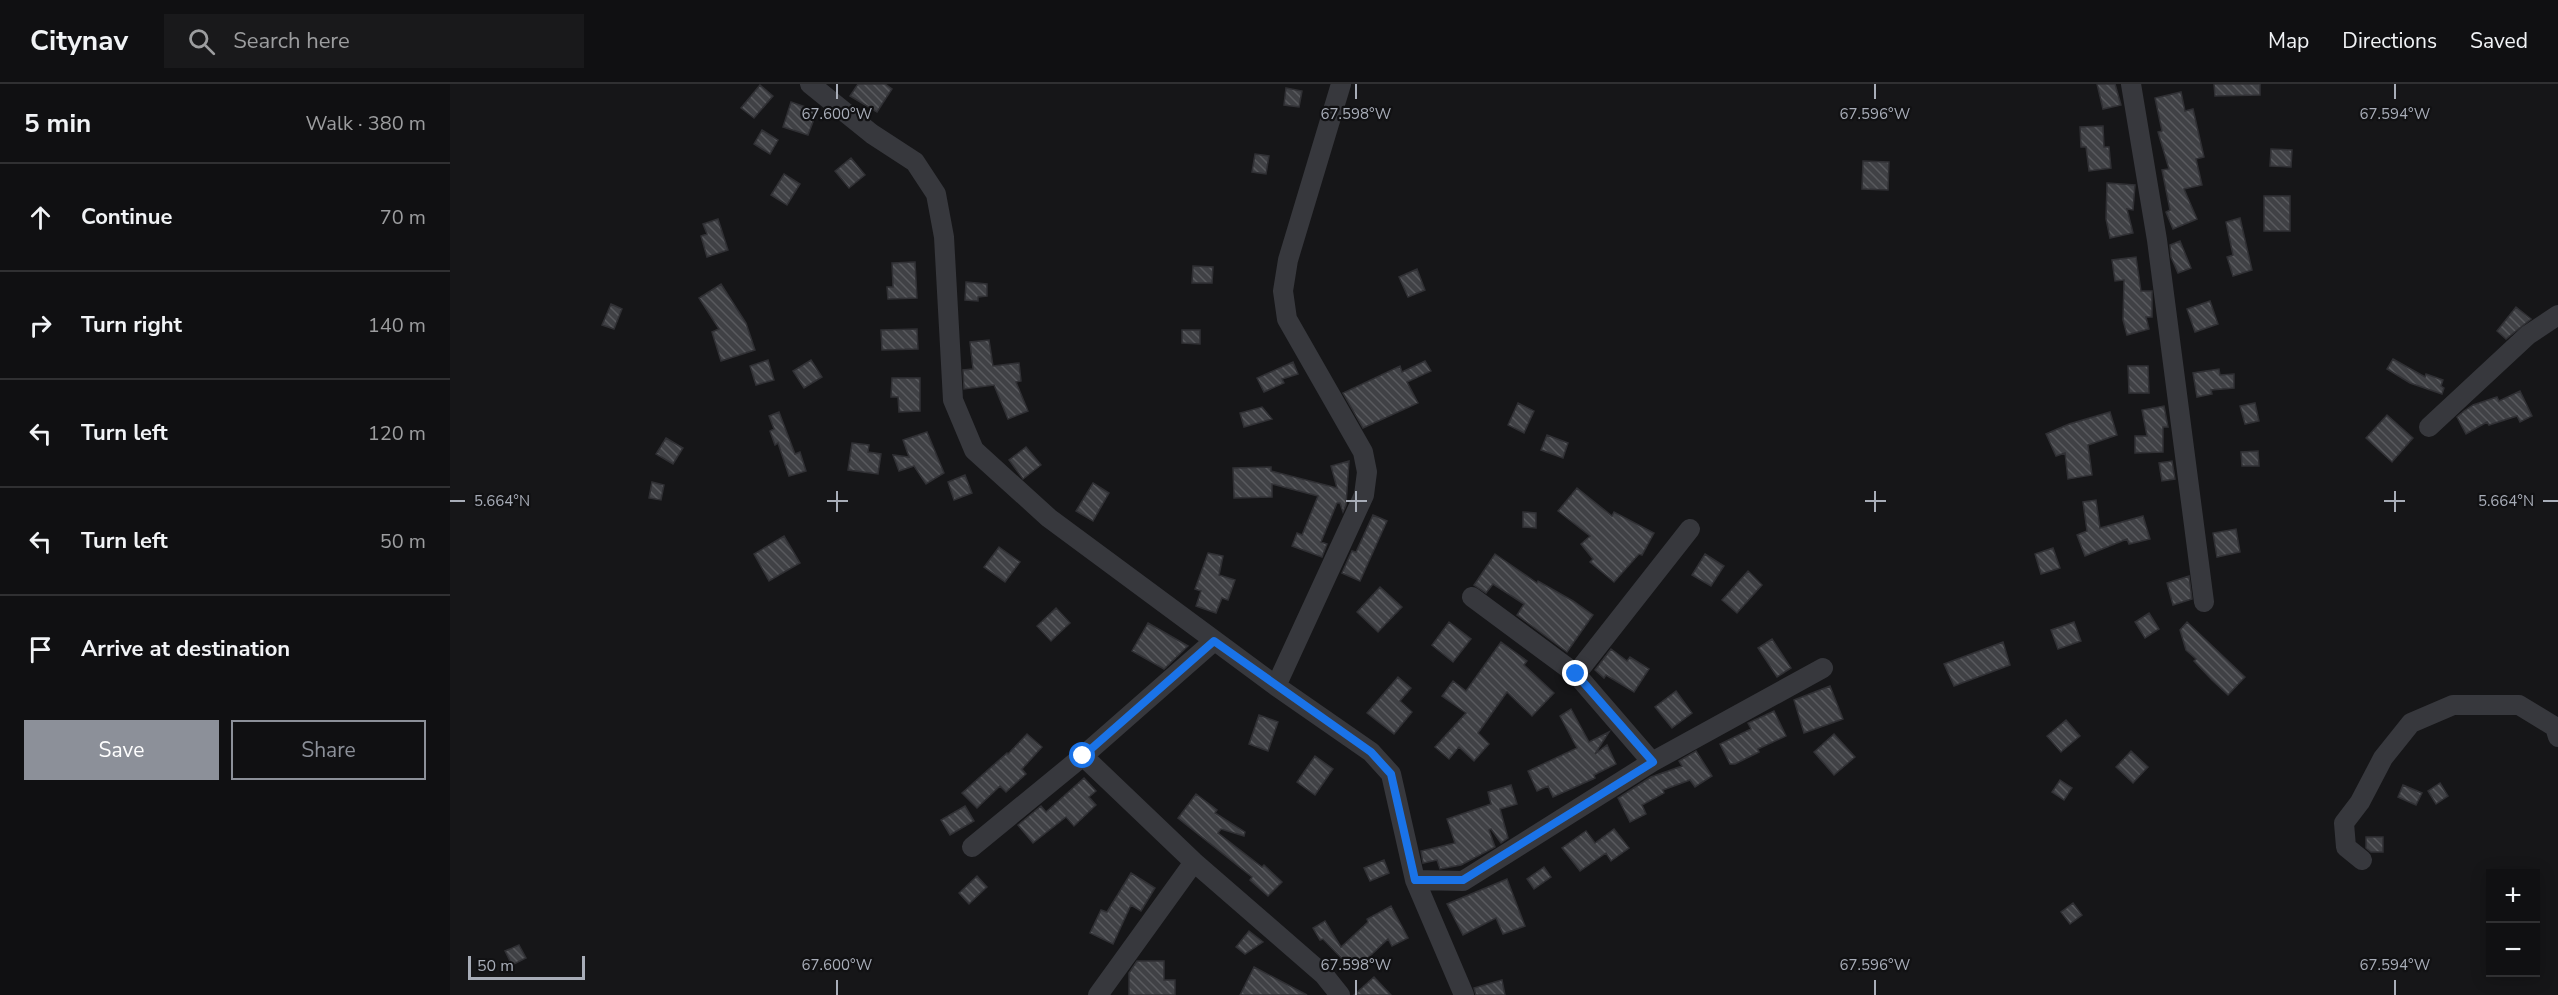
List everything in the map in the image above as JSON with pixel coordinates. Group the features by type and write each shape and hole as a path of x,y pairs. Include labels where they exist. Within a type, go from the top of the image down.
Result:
{"street":[{"path":"810,84 872,134 915,162 936,194 944,237 953,400 974,450 1049,518 1214,641 1371,752 1391,774 1415,880 1464,995"},
{"path":"1276,686 1364,495 1367,472 1363,452 1287,319 1283,291 1287,260 1341,84"},
{"path":"2131,84 2158,252 2204,602"},
{"path":"2429,426 2528,335 2558,315"},
{"path":"1576,674 1690,529"},
{"path":"1472,597 1576,674 1653,762"},
{"path":"972,847 1083,756 1214,641"},
{"path":"1415,880 1463,880 1653,762 1823,668"},
{"path":"2362,860 2346,847 2344,824 2360,802 2383,758 2411,723 2453,705 2519,705 2554,727 2558,737"},
{"path":"1083,756 1194,862 1324,975 1340,995"},
{"path":"1098,995 1194,862"}],"building":[{"path":"858,84 885,84 892,89 877,112 850,96"},
{"path":"2097,84 2115,84 2121,105 2103,109"},
{"path":"2214,84 2260,84 2260,95 2215,96"},
{"path":"760,85 773,96 754,118 741,108"},
{"path":"1286,88 1302,91 1299,107 1284,105"},
{"path":"2181,92 2185,111 2193,109 2204,157 2196,159 2202,185 2184,189 2197,219 2173,229 2166,212 2170,210 2162,170 2169,169 2158,132 2162,131 2155,98"},
{"path":"791,102 817,111 808,135 783,127"},
{"path":"2103,126 2104,147 2109,147 2111,168 2089,171 2086,147 2081,147 2080,127"},
{"path":"762,130 778,140 770,154 754,144"},
{"path":"2271,149 2292,150 2291,167 2270,166"},
{"path":"1255,154 1269,156 1266,174 1252,172"},
{"path":"851,158 865,175 849,188 835,171"},
{"path":"1863,161 1889,162 1888,190 1862,189"},
{"path":"784,174 800,184 787,205 771,195"},
{"path":"2107,183 2135,185 2133,210 2127,209 2133,233 2110,238 2106,219"},
{"path":"2264,196 2290,196 2290,231 2264,231"},
{"path":"2240,218 2252,270 2233,276 2227,257 2233,255 2226,222"},
{"path":"718,219 728,250 707,257 701,236 707,234 703,224"},
{"path":"2180,241 2191,268 2178,273 2171,257 2170,245"},
{"path":"2136,257 2141,291 2152,291 2152,317 2146,317 2149,329 2127,335 2123,320 2124,280 2115,281 2112,260"},
{"path":"915,262 917,298 888,299 887,287 893,287 892,263"},
{"path":"1193,266 1213,267 1212,283 1192,283"},
{"path":"1417,269 1425,290 1408,297 1399,277"},
{"path":"966,282 987,284 987,296 978,297 978,301 965,300"},
{"path":"721,284 746,323 755,350 721,361 712,332 719,329 699,298"},
{"path":"2210,301 2218,324 2195,332 2187,309"},
{"path":"611,304 622,309 614,329 602,325"},
{"path":"2516,307 2531,319 2506,339 2497,331"},
{"path":"917,329 918,349 882,350 881,330"},
{"path":"1182,330 1200,330 1200,344 1182,343"},
{"path":"989,340 993,366 1019,363 1021,381 1016,382 1028,411 1008,419 994,385 964,389 963,370 973,369 970,342"},
{"path":"2393,359 2425,377 2426,374 2443,380 2442,394 2410,383 2387,369"},
{"path":"768,360 774,380 756,385 750,366"},
{"path":"811,360 822,377 804,388 793,371"},
{"path":"1425,361 1431,371 1407,382 1418,403 1363,428 1343,393 1400,366 1402,372"},
{"path":"1293,362 1298,374 1282,379 1284,383 1264,392 1257,378"},
{"path":"2128,366 2148,366 2149,393 2129,393"},
{"path":"2219,369 2220,375 2234,374 2234,388 2211,390 2212,394 2197,397 2193,373"},
{"path":"892,378 920,378 920,411 899,412 898,397 891,397"},
{"path":"2520,391 2532,416 2520,422 2517,416 2489,425 2487,422 2466,434 2457,417 2464,411 2473,405 2497,397 2499,401"},
{"path":"1518,403 1534,411 1524,433 1508,425"},
{"path":"2255,403 2259,421 2245,424 2240,406"},
{"path":"2164,406 2168,427 2163,427 2163,452 2135,453 2135,436 2147,436 2142,410"},
{"path":"1262,407 1272,419 1244,427 1240,413"},
{"path":"779,412 795,454 800,452 806,471 789,476 778,443 775,445 770,431 774,429 769,416"},
{"path":"2110,412 2117,435 2088,445 2092,475 2068,479 2065,453 2056,456 2046,434 2069,424"},
{"path":"2387,415 2413,438 2392,462 2366,438"},
{"path":"927,432 944,473 926,484 914,466 899,471 893,455 909,457 903,440"},
{"path":"1547,435 1568,443 1563,458 1541,450"},
{"path":"666,438 683,448 673,464 656,454"},
{"path":"852,443 869,445 868,452 881,454 878,474 848,470"},
{"path":"1026,447 1041,465 1023,479 1009,460"},
{"path":"2258,451 2259,466 2242,466 2241,452"},
{"path":"1349,461 1346,505 1343,512 1340,503 1337,503 1321,542 1327,544 1322,557 1292,546 1297,533 1302,535 1318,496 1272,484 1272,497 1234,498 1233,468 1271,467 1271,471 1337,488 1331,466"},
{"path":"2172,461 2175,479 2162,481 2159,463"},
{"path":"965,475 972,493 954,500 948,482"},
{"path":"652,482 664,485 661,500 649,498"},
{"path":"1093,483 1109,493 1093,521 1076,511"},
{"path":"1577,488 1612,516 1614,512 1654,533 1642,555 1639,554 1614,582 1590,562 1593,559 1581,544 1590,536 1558,511"},
{"path":"2096,500 2100,528 2143,516 2150,539 2129,544 2127,539 2085,556 2077,535 2087,531 2083,502"},
{"path":"1523,512 1536,513 1536,528 1523,527"},
{"path":"1373,515 1387,521 1360,581 1342,573 1352,551 1356,552"},
{"path":"2236,529 2240,552 2217,557 2213,533"},
{"path":"784,536 800,563 769,581 754,554"},
{"path":"999,547 1020,562 1005,582 984,567"},
{"path":"2053,548 2060,568 2041,574 2035,554"},
{"path":"1208,553 1223,556 1219,575 1235,580 1228,600 1222,598 1216,613 1196,606 1201,591 1195,589"},
{"path":"1495,554 1537,583 1538,581 1593,615 1567,652 1517,615 1524,604 1493,584 1486,593 1474,585"},
{"path":"1705,554 1724,566 1711,586 1692,575"},
{"path":"1748,571 1762,585 1737,613 1722,600"},
{"path":"2189,576 2192,599 2173,605 2167,583"},
{"path":"1380,587 1402,607 1378,632 1357,612"},
{"path":"1056,608 1070,623 1051,641 1037,626"},
{"path":"2149,613 2159,629 2145,638 2135,622"},
{"path":"1449,622 1471,639 1453,662 1432,645"},
{"path":"2074,622 2081,641 2058,649 2051,630"},
{"path":"2187,622 2245,677 2228,695 2186,650 2180,630"},
{"path":"1148,623 1188,646 1164,669 1132,651"},
{"path":"1772,639 1791,668 1777,677 1758,648"},
{"path":"1501,642 1527,661 1524,665 1554,693 1532,716 1507,692 1478,733 1489,744 1474,761 1459,747 1449,759 1435,747 1466,713 1442,696 1453,681 1466,691"},
{"path":"2003,642 2010,665 1954,686 1944,664"},
{"path":"1611,649 1627,661 1630,657 1649,669 1634,692 1606,675 1604,678 1595,670"},
{"path":"1398,677 1411,688 1400,701 1412,712 1394,734 1367,713"},
{"path":"1830,686 1843,719 1804,733 1794,700"},
{"path":"1676,691 1692,713 1672,728 1655,707"},
{"path":"1571,709 1589,742 1609,732 1595,754 1607,745 1616,764 1594,775 1595,778 1553,797 1548,786 1537,791 1528,771 1577,748 1560,716"},
{"path":"1774,711 1786,736 1758,749 1759,752 1735,764 1730,764 1720,744 1751,729 1748,723"},
{"path":"1259,715 1278,722 1268,751 1249,744"},
{"path":"2066,720 2080,736 2061,752 2047,736"},
{"path":"1027,734 1042,747 1022,769 1026,774 1006,792 1000,786 977,808 962,793 1008,754"},
{"path":"1834,734 1855,757 1834,775 1814,752"},
{"path":"1696,751 1712,776 1695,787 1690,780 1663,790 1664,793 1642,805 1646,814 1630,822 1618,798 1651,777 1682,766 1679,761"},
{"path":"2131,751 2148,767 2133,783 2116,767"},
{"path":"1315,756 1333,769 1315,795 1297,782"},
{"path":"1084,778 1096,791 1089,797 1096,805 1074,826 1066,817 1033,843 1018,825 1041,806 1046,812"},
{"path":"2060,780 2072,788 2064,800 2052,792"},
{"path":"2440,783 2448,796 2436,804 2428,791"},
{"path":"1511,785 1517,804 1500,809 1508,838 1501,843 1491,829 1489,830 1495,847 1461,865 1440,869 1437,860 1423,863 1421,851 1455,843 1447,819 1491,804 1488,792"},
{"path":"2403,785 2422,793 2416,805 2398,797"},
{"path":"1196,794 1217,810 1215,813 1245,832 1244,836 1221,829 1218,833 1262,867 1264,865 1282,882 1268,896 1250,880 1252,877 1178,818"},
{"path":"965,806 974,821 950,835 941,820"},
{"path":"1614,829 1629,848 1611,861 1606,853 1580,871 1562,848 1586,831 1595,843"},
{"path":"2366,837 2383,837 2383,852 2371,852 2366,848"},
{"path":"1384,860 1389,873 1370,881 1364,868"},
{"path":"1544,867 1551,877 1534,889 1527,879"},
{"path":"1131,873 1155,888 1141,911 1131,905 1113,944 1090,933 1101,910 1107,912"},
{"path":"977,876 987,887 969,904 959,893"},
{"path":"1507,879 1525,926 1503,934 1496,918 1463,935 1447,904"},
{"path":"2073,903 2082,915 2070,924 2061,912"},
{"path":"1391,906 1408,938 1392,946 1388,939 1354,971 1323,939 1320,940 1313,928 1325,921 1341,947 1368,922 1367,919"},
{"path":"1249,931 1263,942 1245,954 1236,947"},
{"path":"519,945 526,958 512,965 505,951"},
{"path":"1137,961 1164,961 1164,980 1175,980 1175,995 1129,995 1129,973"},
{"path":"1254,967 1307,995 1240,995"},
{"path":"1374,977 1391,995 1354,995"},
{"path":"1502,980 1505,995 1476,995 1474,988"}],"route":[{"path":"1083,756 1214,641 1371,752 1391,774 1415,880 1463,880 1653,762 1576,674"}]}
